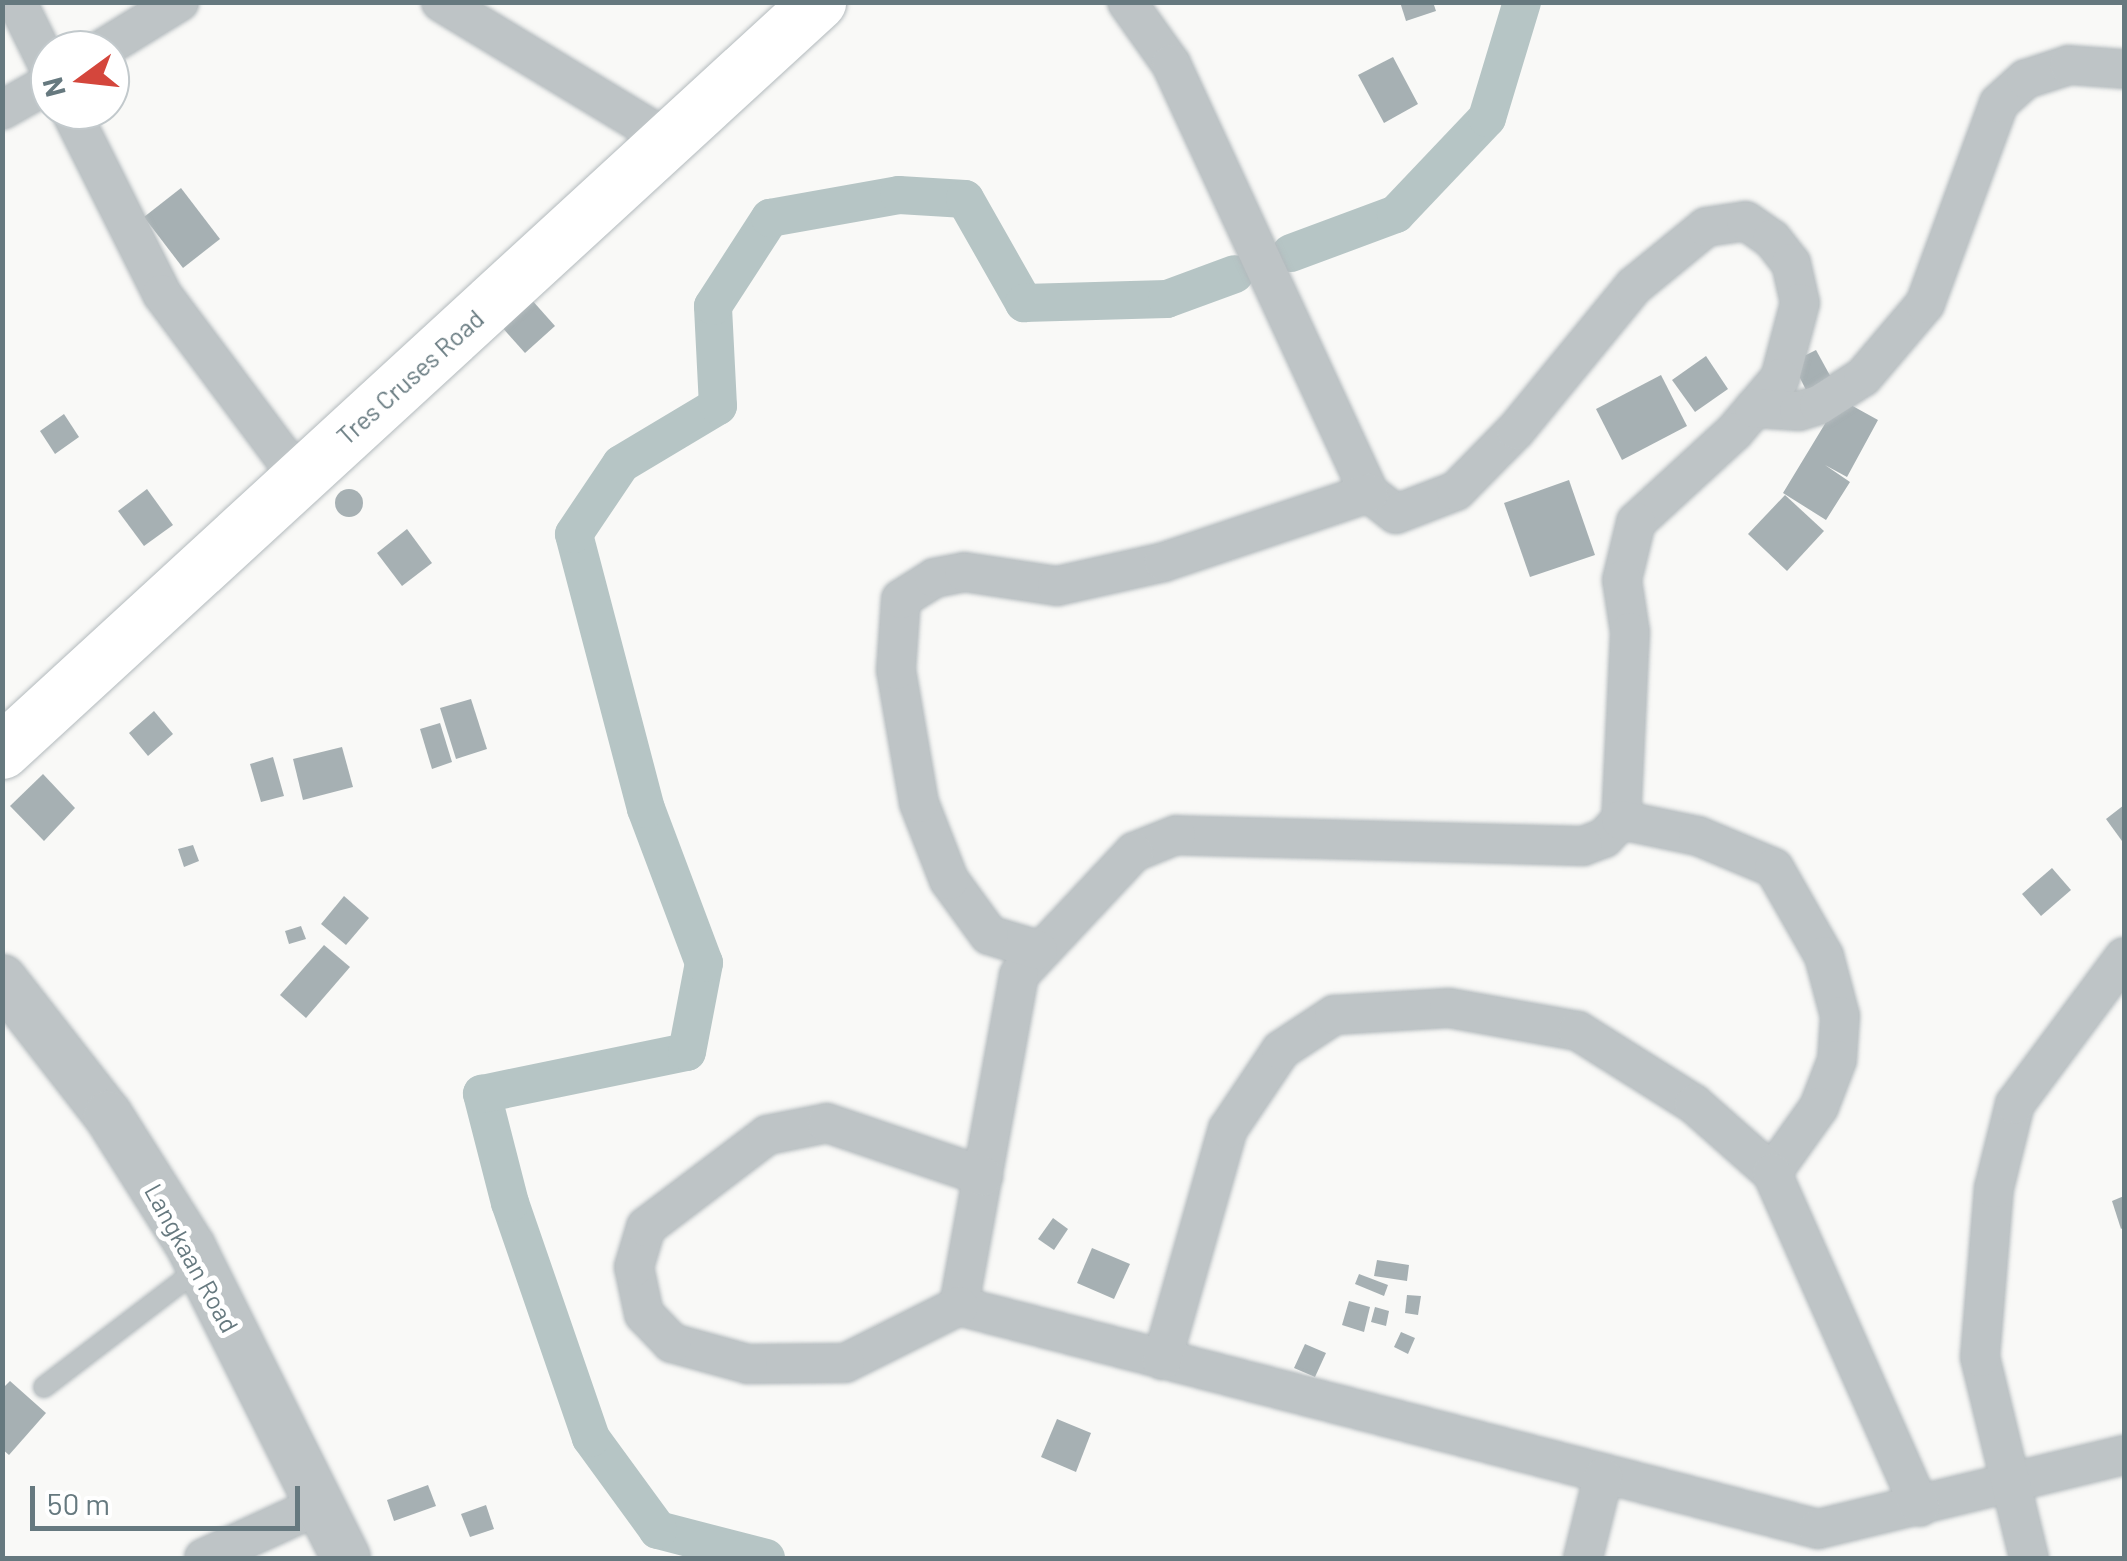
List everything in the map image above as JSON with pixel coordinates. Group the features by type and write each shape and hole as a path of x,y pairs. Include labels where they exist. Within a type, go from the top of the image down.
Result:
{"main road":[{"name":"Tres Cruses Road","path":"2,751 818,2"}],"street":[{"path":"17,2 31,30"},
{"path":"130,32 179,2"},
{"path":"441,2 669,140"},
{"path":"958,1306 1020,975 1038,950 1134,852 1176,835 1583,846 1604,838 1621,820 1630,632 1622,580 1636,522 1780,378 1800,303 1791,263 1746,221 1706,227 1634,286 1456,491 1396,514 1369,493 1171,64 1127,2"},
{"path":"1754,408 1799,412 1820,405 1864,377 1924,304 1999,103 2026,79 2069,66 2124,69"},
{"path":"2,110 30,94"},
{"path":"80,130 162,294 299,478"},
{"path":"1038,950 989,935 948,880 930,834 919,803 896,670 901,599 934,578 964,572 1057,586 1164,562 1369,493"},
{"path":"1621,820 1698,836 1774,868 1824,956 1840,1016 1836,1060 1819,1107 1772,1172"},
{"path":"2029,1558 1980,1358 1994,1188 2015,1104 2124,957"},
{"name":"Langkaan Road","path":"2,979 108,1115 201,1267 346,1558"},
{"path":"1162,1360 1228,1129 1281,1050 1334,1015 1449,1008 1578,1031 1694,1104 1772,1172 1920,1507"},
{"path":"982,1176 827,1123 767,1135 646,1227 634,1267 644,1314 672,1342 748,1364 845,1364 958,1306 1603,1477 1818,1529 2124,1456"},
{"path":"1583,1558 1603,1477"},
{"path":"204,1558 318,1504"}],"lane":[{"path":"44,1387 201,1267"}],"building":[{"path":"1400,2 1433,2 1436,11 1406,21"},
{"path":"1393,57 1418,104 1384,123 1358,75"},
{"path":"181,188 220,239 183,268 144,217"},
{"path":"531,299 555,326 525,353 501,326"},
{"path":"1816,350 1833,381 1808,394 1792,362"},
{"path":"1706,356 1728,389 1695,412 1672,380"},
{"path":"1661,375 1687,426 1622,460 1596,409"},
{"path":"1840,399 1878,420 1847,477 1825,465 1850,482 1826,520 1783,493"},
{"path":"64,414 79,437 55,454 40,431"},
{"path":"1569,480 1595,555 1530,577 1504,503"},
{"path":"147,489 173,525 144,546 118,511"},
{"path":"349,489 359,493 363,503 359,513 349,517 339,513 335,503 339,493"},
{"path":"1785,495 1824,531 1787,571 1748,534"},
{"path":"407,529 432,563 402,586 377,553"},
{"path":"471,699 487,749 456,759 440,708"},
{"path":"154,711 173,734 148,756 129,733"},
{"path":"440,723 452,762 432,769 420,729"},
{"path":"342,747 353,787 303,800 293,759"},
{"path":"273,757 284,796 261,802 250,764"},
{"path":"43,774 75,808 44,841 10,806"},
{"path":"2124,805 2124,839 2122,841 2106,819"},
{"path":"193,845 199,861 184,867 178,849"},
{"path":"2052,868 2071,890 2041,916 2022,894"},
{"path":"344,896 369,918 346,945 321,924"},
{"path":"301,926 306,939 289,944 285,931"},
{"path":"324,945 350,967 306,1018 280,995"},
{"path":"2124,1196 2124,1227 2121,1229 2112,1201"},
{"path":"1053,1218 1068,1229 1054,1250 1038,1239"},
{"path":"1092,1248 1130,1264 1114,1299 1077,1283"},
{"path":"1377,1260 1409,1265 1407,1281 1374,1276"},
{"path":"1359,1274 1388,1285 1384,1296 1355,1284"},
{"path":"1407,1295 1421,1296 1418,1315 1405,1313"},
{"path":"1349,1301 1370,1307 1364,1332 1342,1325"},
{"path":"1375,1307 1389,1311 1386,1326 1371,1322"},
{"path":"1401,1332 1415,1338 1408,1354 1394,1347"},
{"path":"1305,1344 1326,1353 1315,1377 1294,1368"},
{"path":"10,1381 46,1413 9,1455 2,1449 2,1389"},
{"path":"1057,1419 1091,1433 1076,1472 1041,1457"},
{"path":"428,1485 436,1506 394,1521 387,1500"},
{"path":"486,1505 494,1529 470,1537 461,1514"}],"waterway":[{"path":"1291,253 1396,214 1487,118 1522,2"},
{"path":"766,1558 658,1530 591,1438 510,1203 482,1094 687,1052 704,963 646,809 574,534 621,464 718,406 713,306 770,218 899,195 965,199 1024,303 1167,299 1235,274"}]}
